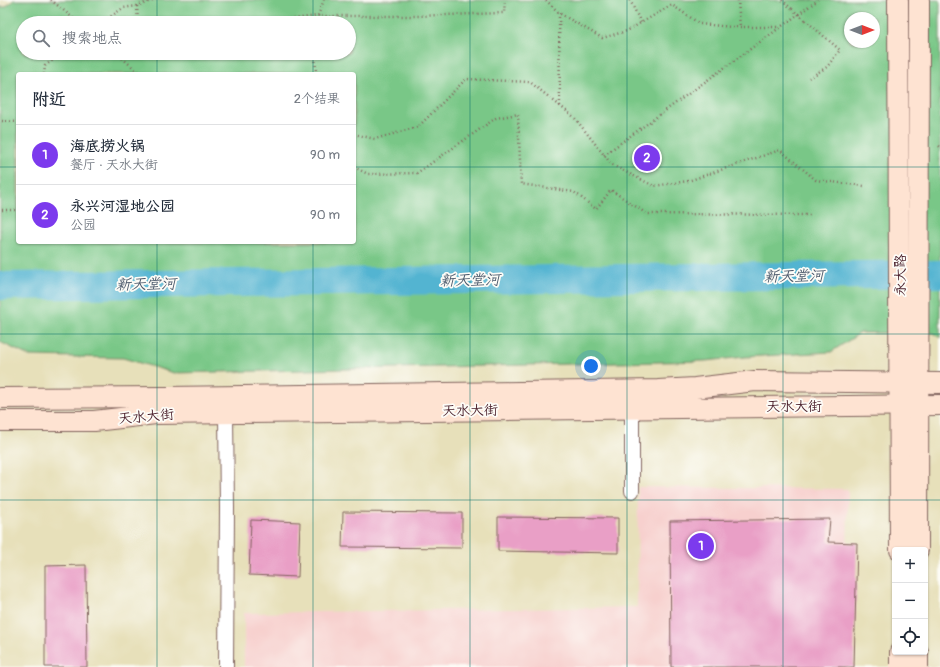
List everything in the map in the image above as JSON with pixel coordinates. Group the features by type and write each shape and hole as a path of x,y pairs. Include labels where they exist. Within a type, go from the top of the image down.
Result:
{"main road":[{"name":"永大路","path":"898,0 909,216"},
{"name":"永大路","path":"900,547 909,406 909,216 919,0"},
{"name":"天水大街","path":"0,398 658,390 695,388 755,381 940,383"},
{"name":"天水大街","path":"0,421 94,421 156,414 940,405"},
{"name":"永大路","path":"909,406 918,547"},
{"path":"900,655 900,667"},
{"path":"918,655 918,667"}],"street":[{"path":"632,408 632,491"},
{"path":"226,413 226,667"}],"path":[{"path":"51,0 70,16"},
{"path":"111,16 123,8 137,6 153,0"},
{"path":"324,0 317,16 415,16 504,13 505,0"},
{"path":"546,0 559,13 602,38 627,31 672,5 700,24 740,27 781,27"},
{"path":"630,0 641,23"},
{"path":"738,0 740,27"},
{"path":"782,0 840,50 827,67 809,78"},
{"path":"604,155 818,0"},
{"path":"137,6 138,16"},
{"path":"559,13 560,106"},
{"path":"44,72 45,66 53,60"},
{"path":"124,60 139,72"},
{"path":"315,60 316,72"},
{"path":"356,134 375,139 418,127 466,79 530,82 574,117 612,165 654,186 688,181 780,150 816,180 864,186"},
{"path":"356,168 368,174 417,173 496,118 518,114 521,184 574,192 596,209 611,190 647,214 811,215"},
{"path":"2,121 16,122"},
{"path":"2,210 16,210"}],"shaded area":[{"path":"638,487 848,489 846,667 244,667 244,613 637,607"}],"green space":[{"path":"14,0 940,0 940,338 934,333 860,333 831,352 705,361 174,373 123,358 29,356 0,342 0,7 5,7"}],"building":[{"path":"343,512 462,513 462,548 342,547"},
{"path":"498,517 618,518 618,553 498,551"},
{"path":"830,519 828,542 857,543 854,667 671,667 670,521"},
{"path":"251,520 300,522 298,577 249,575"},
{"path":"86,565 87,667 45,667 45,566"}],"waterway":[{"name":"新天堂河","path":"0,286 940,274"}],"place":[{"name":"永兴河湿地公园","path":"647,158"},
{"name":"海底捞火锅","path":"701,546"}]}
